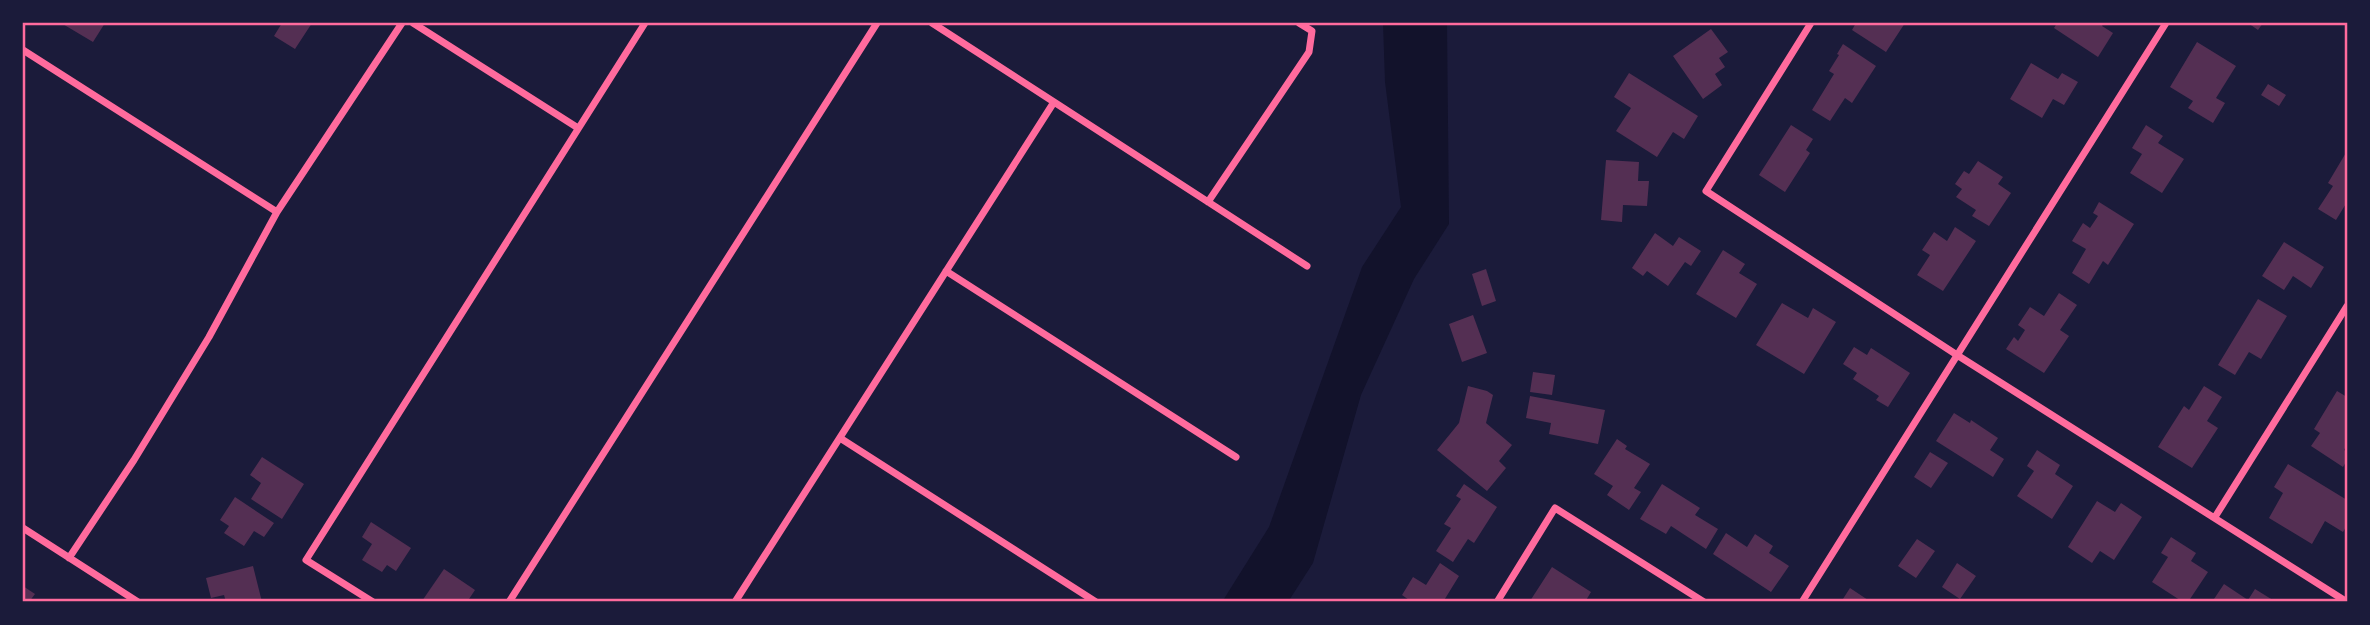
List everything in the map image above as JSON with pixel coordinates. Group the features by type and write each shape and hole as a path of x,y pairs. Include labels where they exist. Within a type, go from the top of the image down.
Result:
{"street":[{"path":"69,558 134,460 209,337 276,212 402,23"},
{"path":"413,23 578,128"},
{"path":"373,602 306,560 645,23"},
{"path":"509,602 877,23"},
{"path":"932,23 1307,266"},
{"path":"1208,201 1309,52 1312,31 1300,23"},
{"path":"1811,23 1706,191 1957,355 2347,602"},
{"path":"1802,602 2166,23"},
{"path":"23,50 276,212"},
{"path":"735,602 1055,102"},
{"path":"946,271 1236,457"},
{"path":"2215,517 2347,306"},
{"path":"839,438 1096,602"},
{"path":"1497,602 1555,509 1704,602"},
{"path":"23,528 138,602"}],"shaded area":[{"path":"1383,23 1447,23 1449,224 1414,279 1361,395 1313,563 1288,602 1222,602 1269,527 1362,267 1401,207 1385,82"}],"building":[{"path":"61,23 105,23 93,42"},
{"path":"282,23 312,23 295,49 274,36"},
{"path":"1856,23 1905,23 1886,52 1852,30"},
{"path":"2057,23 2104,23 2102,26 2113,33 2098,57 2054,28"},
{"path":"2248,23 2263,23 2258,30"},
{"path":"1711,29 1728,52 1719,58 1725,67 1715,74 1722,85 1703,99 1673,56"},
{"path":"2197,42 2236,66 2216,98 2225,103 2213,123 2188,108 2193,101 2170,87"},
{"path":"1843,44 1876,66 1852,103 1845,98 1830,121 1812,110 1834,74 1829,71"},
{"path":"2031,63 2058,79 2062,73 2078,82 2064,105 2053,99 2042,118 2010,99"},
{"path":"1629,73 1698,116 1684,139 1673,132 1657,157 1616,131 1631,108 1614,97"},
{"path":"2268,84 2286,95 2279,106 2261,95"},
{"path":"1791,125 1813,139 1806,150 1810,153 1785,192 1759,175"},
{"path":"2146,125 2163,136 2158,143 2184,159 2162,193 2130,173 2142,154 2132,148"},
{"path":"2347,151 2347,202 2336,220 2318,209 2333,186 2328,183"},
{"path":"1606,160 1639,162 1638,181 1649,181 1647,206 1623,205 1622,222 1601,220"},
{"path":"1978,161 2003,177 1998,184 2011,193 1989,226 1972,216 1976,210 1956,197 1962,189 1955,184 1964,171 1969,174"},
{"path":"2099,202 2134,224 2108,265 2103,261 2089,284 2072,273 2086,249 2072,241 2083,223 2090,228 2098,216 2093,213"},
{"path":"1955,227 1976,241 1943,291 1917,275 1930,255 1922,250 1934,232 1947,241"},
{"path":"1655,233 1673,246 1679,237 1701,251 1691,266 1685,262 1668,286 1647,271 1643,276 1632,268"},
{"path":"2284,242 2324,267 2311,288 2293,276 2284,290 2262,276"},
{"path":"1723,250 1745,264 1739,273 1757,284 1736,318 1696,294"},
{"path":"1486,269 1496,301 1482,306 1472,274"},
{"path":"2059,293 2077,305 2060,330 2069,336 2044,373 2006,349 2014,337 2018,341 2025,330 2018,325 2030,307 2044,316"},
{"path":"2258,299 2287,316 2261,359 2249,352 2235,375 2218,365"},
{"path":"1782,303 1808,318 1813,308 1836,322 1804,374 1756,345"},
{"path":"1473,315 1487,353 1462,362 1449,324"},
{"path":"1854,347 1867,355 1871,348 1910,373 1888,407 1876,400 1879,396 1853,379 1857,373 1843,364"},
{"path":"1533,372 1555,375 1552,395 1530,392"},
{"path":"1468,386 1493,395 1486,423 1512,445 1499,461 1506,468 1487,491 1437,450 1459,423"},
{"path":"2204,386 2222,397 2207,421 2218,428 2192,468 2158,447 2184,406 2189,410"},
{"path":"2337,391 2347,397 2347,444 2344,450 2347,452 2347,460 2343,467 2311,446 2320,433 2314,429"},
{"path":"1530,396 1605,410 1598,444 1549,434 1551,423 1526,418"},
{"path":"1954,413 1970,423 1971,420 1998,438 1990,450 2004,459 1993,477 1936,441"},
{"path":"1617,439 1627,446 1625,449 1650,464 1634,488 1641,492 1629,510 1607,495 1613,486 1594,474"},
{"path":"2037,450 2060,465 2055,474 2073,486 2052,519 2017,496 2034,471 2027,466"},
{"path":"1930,452 1948,463 1931,488 1914,477"},
{"path":"262,457 304,484 282,519 251,499 261,483 250,475"},
{"path":"2288,464 2347,500 2347,525 2343,532 2325,521 2312,544 2269,518 2283,493 2274,487"},
{"path":"1464,484 1497,507 1474,543 1468,539 1453,562 1436,551 1451,528 1444,524 1461,499 1456,496"},
{"path":"1662,484 1700,508 1695,515 1718,529 1706,549 1671,526 1666,534 1640,519"},
{"path":"235,497 274,523 264,537 254,531 244,546 224,533 229,526 220,520"},
{"path":"2097,501 2115,512 2121,503 2142,517 2114,560 2100,551 2092,563 2068,547"},
{"path":"371,522 411,548 396,571 387,565 382,572 362,560 372,544 362,537"},
{"path":"1726,533 1747,547 1755,534 1773,546 1769,553 1789,566 1771,592 1713,554"},
{"path":"2171,537 2196,553 2191,561 2208,572 2188,602 2183,602 2152,582 2168,557 2161,553"},
{"path":"1917,539 1935,551 1916,578 1898,566"},
{"path":"1440,563 1459,576 1443,602 1408,602 1402,595 1413,577 1426,585"},
{"path":"1957,563 1976,576 1960,599 1942,587"},
{"path":"253,566 262,602 226,602 224,595 211,598 206,578"},
{"path":"1552,567 1591,592 1585,602 1530,601"},
{"path":"444,569 475,590 467,602 422,601"},
{"path":"2224,584 2248,600 2255,589 2276,602 2212,602"},
{"path":"23,586 35,594 29,602 23,602"},
{"path":"1850,588 1871,602 1841,602"}]}
